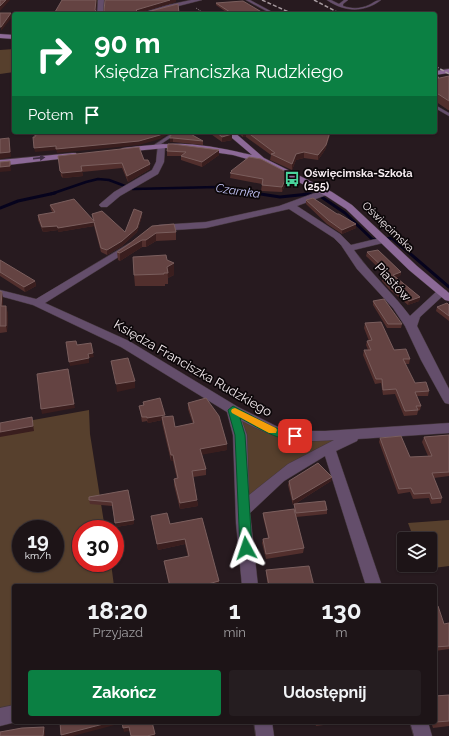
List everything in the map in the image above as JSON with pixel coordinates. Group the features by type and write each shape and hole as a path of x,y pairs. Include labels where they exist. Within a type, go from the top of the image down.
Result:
{"main road":[{"path":"0,36 12,37"},
{"path":"437,73 449,71"},
{"path":"231,134 264,162"},
{"name":"Oświęcimska","path":"111,151 157,146 186,146 225,151 264,162 326,192 354,211 445,295"},
{"path":"225,151 241,149 246,146"},
{"path":"0,162 82,154"}],"street":[{"path":"100,12 101,0"},
{"path":"148,12 188,1 199,0"},
{"path":"104,205 155,172 160,162 157,146"},
{"path":"147,231 154,229 206,225 290,205 326,192"},
{"name":"Piastów","path":"290,205 337,236 361,267 397,306 411,326 427,360 449,400"},
{"path":"348,249 382,238"},
{"path":"37,303 106,262 138,239"},
{"name":"Księdza Franciszka Rudzkiego","path":"0,293 37,303 125,344 233,410 269,429 282,434 306,437 361,435 449,428"},
{"path":"411,326 415,316 445,295"},
{"path":"233,410 240,435 243,511 250,584"},
{"path":"243,511 268,485 329,449 361,435"},
{"path":"329,449 373,584"},
{"path":"0,718 12,715"},
{"path":"263,724 265,736"},
{"path":"420,724 423,736"}],"lane":[{"path":"248,0 270,12"},
{"path":"329,0 342,7 352,9 363,9 379,0"},
{"path":"342,7 340,4 346,0"},
{"path":"437,107 449,115"},
{"path":"157,146 173,134"}],"path":[{"path":"195,7 202,12"}],"shaded area":[{"path":"12,49 12,72 0,74 0,50"},
{"path":"89,410 90,434 104,520 72,520 72,572 112,572 114,584 12,584 12,714 0,717 0,426"},
{"path":"233,410 282,434 361,435 306,461 243,511"},
{"path":"449,520 449,566 437,568 437,532 411,532 408,523"}],"building":[{"path":"0,0 6,0 0,6"},
{"path":"62,0 96,0 95,10 97,12 55,12"},
{"path":"105,0 170,0 136,10 138,12 103,12"},
{"path":"243,1 262,12 230,12 216,3"},
{"path":"178,4 179,12 147,12"},
{"path":"0,13 11,13 1,27 0,27"},
{"path":"449,76 449,101 437,93 437,79"},
{"path":"162,134 139,141 56,149 56,146 34,148 33,137 35,137 35,135"},
{"path":"172,134 191,134 203,141 170,138"},
{"path":"218,134 232,134 222,137"},
{"path":"250,134 329,134 326,145 318,155 304,152 296,154 292,164 271,154 275,153"},
{"path":"9,138 10,152 0,153 0,139"},
{"path":"168,144 219,150 202,162 181,156 186,152 167,151"},
{"path":"139,147 144,160 148,160 150,164 127,176 122,163 81,166 82,171 62,173 60,171 58,156"},
{"path":"249,157 261,159 288,173 282,187 262,185 263,179 230,173"},
{"path":"10,161 10,166 0,167 0,162"},
{"path":"313,198 337,214 356,224 342,230 328,220 306,200"},
{"path":"74,199 94,221 92,214 102,211 125,232 134,209 142,212 137,228 122,241 107,250 101,248 94,222 58,228 57,226 42,227 38,215 55,212 50,205"},
{"path":"174,224 176,232 156,233 146,240 142,240 120,253 117,252 152,226"},
{"path":"378,250 401,272 393,275 420,297 409,301 382,277 391,275 367,252"},
{"path":"166,255 167,260 174,263 167,267 168,273 134,275 133,257"},
{"path":"0,260 35,281 24,287 0,272"},
{"path":"0,291 2,292 1,306 6,306 6,326 0,326"},
{"path":"384,299 402,324 388,324 373,301"},
{"path":"447,303 449,305 449,316 437,307"},
{"path":"381,322 394,350 406,349 410,359 403,359 415,383 426,382 429,391 415,392 421,406 416,406 418,410 405,411 396,389 383,390 382,379 376,379 364,350 371,350 367,341 372,340 365,323"},
{"path":"76,341 77,345 91,343 93,353 88,354 89,358 69,362 66,342"},
{"path":"128,358 135,381 116,384 111,361"},
{"path":"68,369 74,404 41,409 37,374"},
{"path":"160,398 165,415 147,418 142,417 139,406 144,405 143,402"},
{"path":"206,398 219,416 227,444 200,449 206,469 192,471 197,500 180,503 174,479 178,478 162,417 173,416 175,427 194,423 188,403"},
{"path":"32,417 33,426 0,432 0,423"},
{"path":"449,435 449,472 432,473 442,498 432,499 430,493 414,494 411,488 399,489 380,438 401,436 410,457 432,456 424,437"},
{"path":"318,463 332,477 293,500 289,481"},
{"path":"128,490 134,520 124,522 124,520 115,520 112,502 89,500 89,497"},
{"path":"325,501 327,510 296,513 294,504"},
{"path":"294,509 304,548 266,554 263,539 269,538 263,513"},
{"path":"167,513 170,524 202,518 219,581 208,584 170,584 164,561 189,556 185,539 157,544 151,516"},
{"path":"309,566 314,584 269,584 266,570"},
{"path":"437,606 444,624 449,623 449,646 437,647"},
{"path":"449,695 449,721 437,722 437,696"},
{"path":"60,724 103,724 61,735"},
{"path":"122,724 152,724 155,734 147,736 131,736 129,727 123,728"},
{"path":"44,727 43,736 0,736 0,732 22,728"}],"waterway":[{"name":"Czarnka","path":"52,194 98,179 109,180 133,189 217,187 259,194"},
{"name":"Czarnka","path":"254,193 280,197 309,194"},
{"name":"Czarnka","path":"0,208 18,201 52,194"},
{"name":"Czarnka","path":"304,194 309,194"},
{"name":"Czarnka","path":"309,194 314,194"},
{"name":"Czarnka","path":"309,194 320,196 345,213 373,240 376,239"},
{"name":"Czarnka","path":"383,239 392,238 449,287"}],"railway":[{"path":"262,0 289,12"},
{"path":"314,0 337,12"},
{"path":"437,67 449,74"},
{"path":"437,77 449,83"}],"slow traffic":[{"path":"235,411 272,430"}],"place":[{"name":"Oświęcimska-Szkoła (255)","path":"292,179"}],"route":[{"path":"246,548 240,435 233,410 269,429 282,434 295,436"}]}
